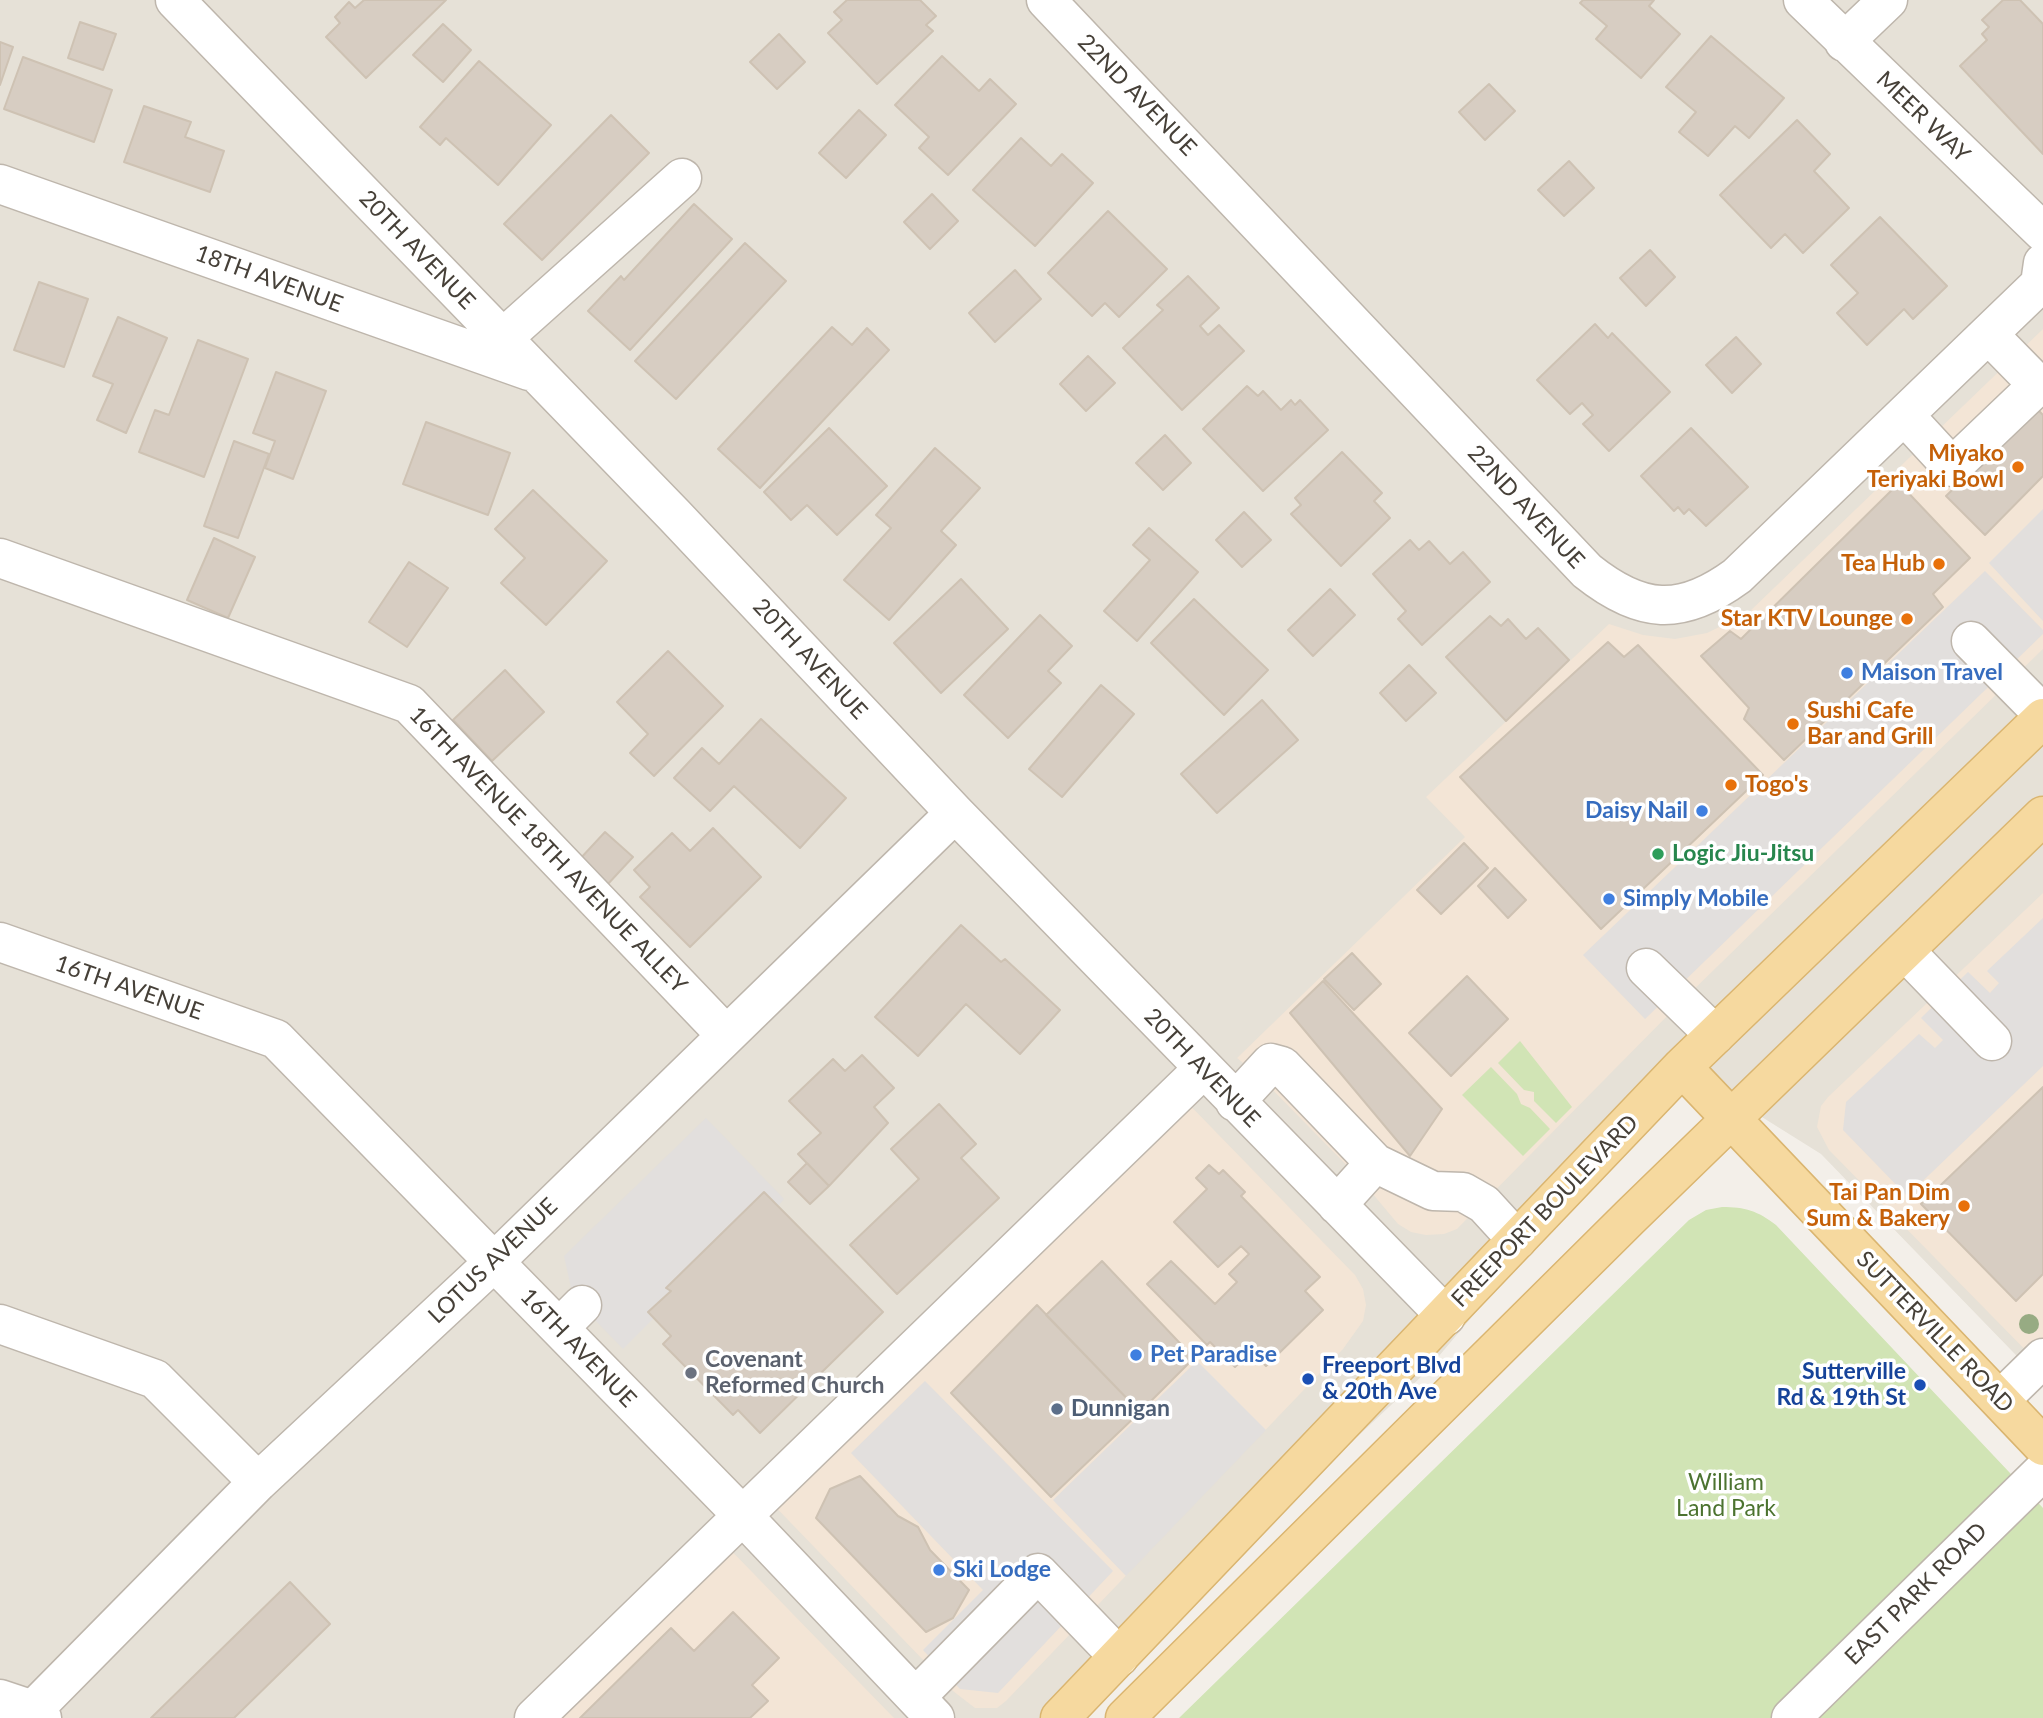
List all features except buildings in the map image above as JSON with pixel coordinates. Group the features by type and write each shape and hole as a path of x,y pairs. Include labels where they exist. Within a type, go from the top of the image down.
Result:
{"main road":[{"name":"FREEPORT BOULEVARD","path":"1060,1718 1682,1067 2043,716"},
{"path":"1125,1718 1732,1118 2043,816"},
{"name":"SUTTERVILLE ROAD","path":"1682,1067 2043,1446"}],"street":[{"name":"20TH AVENUE","path":"175,0 538,374 955,813 1446,1316"},
{"name":"22ND AVENUE","path":"1046,0 1587,572 1610,590 1634,601 1659,606 1685,605 1712,594 1737,576 2040,284 2043,263"},
{"name":"MEER WAY","path":"1803,0 2043,232"},
{"path":"1844,42 1888,0"},
{"path":"503,338 682,178"},
{"name":"18TH AVENUE","path":"0,184 538,374"},
{"path":"1904,415 1952,467 2038,385 1989,335"},
{"name":"16TH AVENUE 18TH AVENUE ALLEY","path":"0,558 409,704 726,1035"},
{"path":"1971,641 2043,716"},
{"name":"LOTUS AVENUE","path":"15,1705 494,1262 955,813"},
{"name":"16TH AVENUE","path":"0,942 276,1040 494,1262 570,1317 742,1515 925,1708"},
{"path":"1905,951 1992,1041"},
{"path":"1646,968 1715,1035"},
{"path":"1235,1102 1271,1063 1282,1066 1375,1163 1433,1191 1463,1192 1484,1204 1517,1240"},
{"path":"534,1718 1203,1069"},
{"path":"1336,1205 1375,1163"},
{"path":"0,1324 155,1379 258,1482"},
{"path":"2000,1400 2043,1358"},
{"name":"EAST PARK ROAD","path":"1791,1718 2043,1471"},
{"path":"925,1708 1038,1573 1119,1657"}],"shaded area":[{"path":"0,0 2043,0 2043,1383 1821,1154 1682,1067 1423,1375 1058,1718 0,1718"},
{"path":"2043,329 2043,649 1681,1002 1457,1229 1444,1234 1426,1235 1411,1232 1398,1224 1361,1180 1259,1076 1237,1058 1465,837 1426,797 1609,624 1643,635 1675,639 1707,633 1748,613"},
{"path":"2043,509 2043,621 1989,563"},
{"path":"1985,571 2043,630 2043,634 1645,1019 1583,955"},
{"path":"2043,893 2043,1368 1829,1150 1817,1127 1821,1106 1828,1097"},
{"path":"2043,918 2043,1066 1907,1196 1843,1130 1846,1102 1919,1034 1935,1048 1943,1040 1921,1018 1968,972 1990,993 1999,983 1987,971"},
{"path":"1178,1093 1355,1275 1363,1289 1366,1305 1363,1321 1343,1349 1006,1701 997,1708 975,1708 953,1691 763,1494"},
{"path":"706,1118 784,1199 778,1206 764,1192 667,1287 671,1291 649,1312 654,1318 623,1349 573,1297 564,1256"},
{"path":"1197,1361 1266,1430 1126,1576 1053,1500"},
{"path":"925,1381 1113,1571 998,1693 960,1689 923,1650 983,1590 851,1453"},
{"path":"719,1538 894,1718 534,1718"}],"green space":[{"path":"1520,1041 1572,1107 1556,1123 1534,1101 1534,1092 1524,1090 1498,1063"},
{"path":"1491,1067 1517,1094 1521,1104 1530,1108 1550,1129 1523,1156 1462,1095"},
{"name":"William Land Park","path":"1722,1207 1751,1211 1776,1225 2043,1508 2043,1718 1179,1718 1689,1220 1706,1210"}],"place":[{"name":"Miyako Teriyaki Bowl","path":"2018,467"},
{"name":"Tea Hub","path":"1939,564"},
{"name":"Star KTV Lounge","path":"1907,619"},
{"name":"Maison Travel","path":"1847,673"},
{"name":"Sushi Cafe Bar and Grill","path":"1793,724"},
{"name":"Togo's","path":"1731,785"},
{"name":"Daisy Nail","path":"1702,811"},
{"name":"Logic Jiu-Jitsu","path":"1658,854"},
{"name":"Simply Mobile","path":"1609,899"},
{"name":"Tai Pan Dim Sum & Bakery","path":"1964,1206"},
{"name":"Pet Paradise","path":"1136,1355"},
{"name":"Covenant Reformed Church","path":"691,1373"},
{"name":"Freeport Blvd & 20th Ave","path":"1308,1379"},
{"name":"Sutterville Rd & 19th St","path":"1920,1385"},
{"name":"Dunnigan","path":"1057,1409"},
{"name":"Ski Lodge","path":"939,1570"}]}
